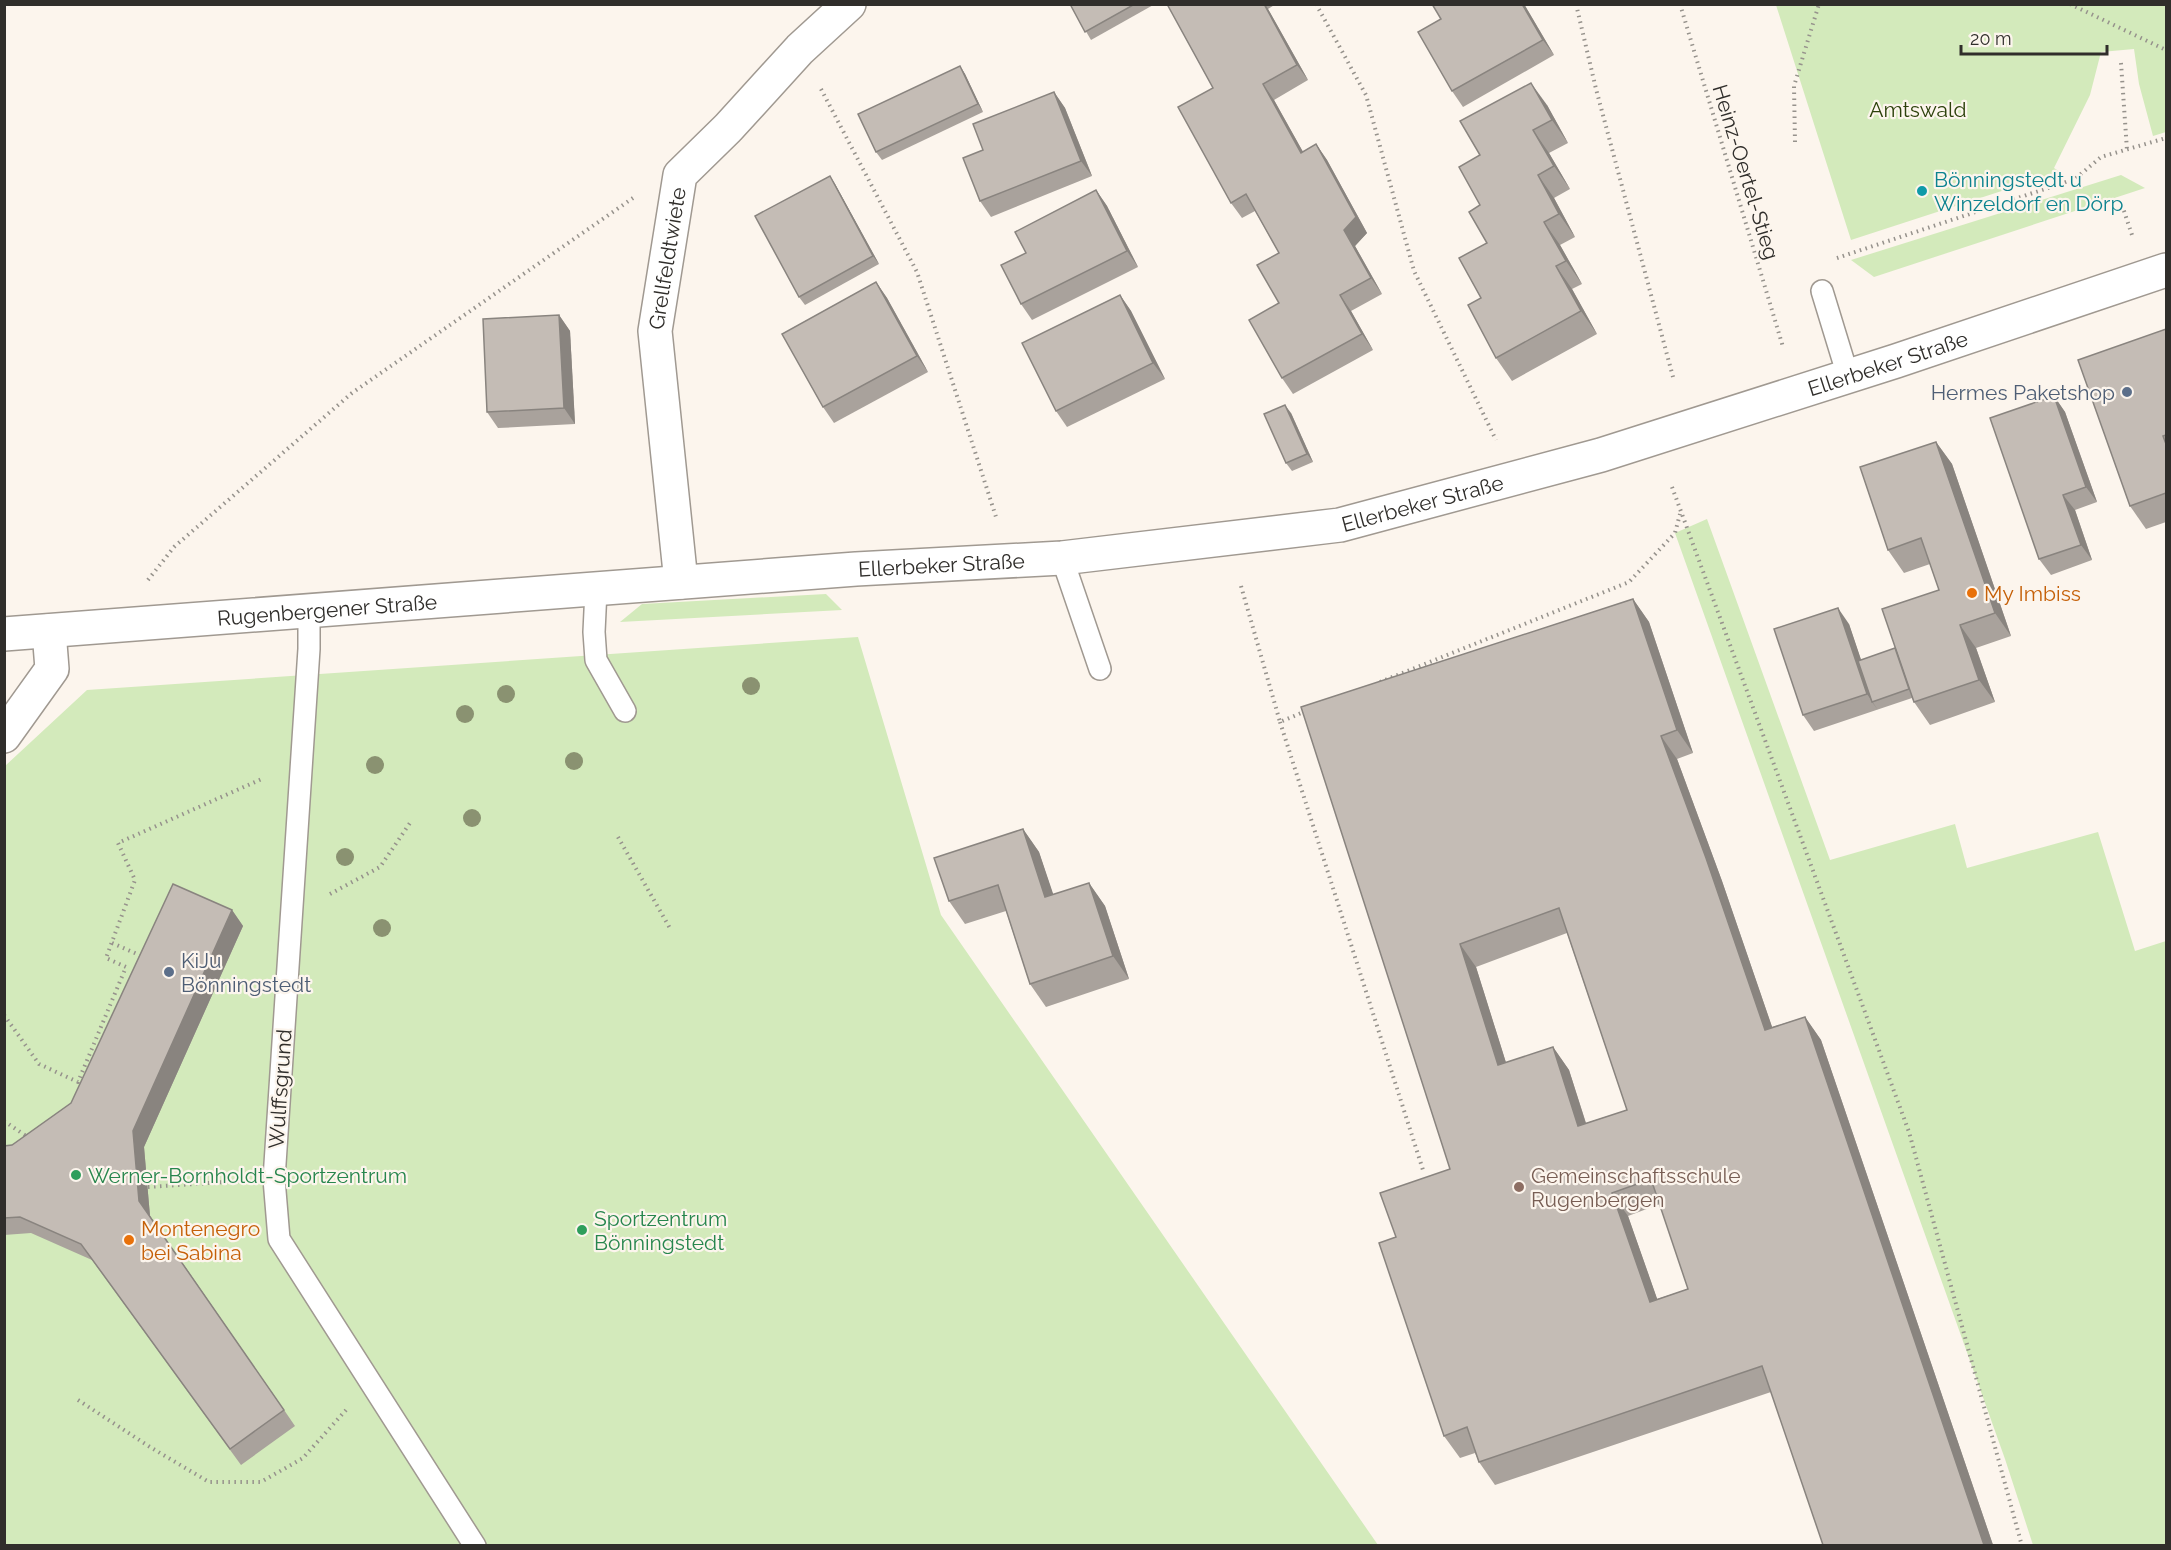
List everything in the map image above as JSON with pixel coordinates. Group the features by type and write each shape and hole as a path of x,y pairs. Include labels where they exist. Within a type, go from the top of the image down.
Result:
{"main road":[{"name":"Grellfeldtwiete","path":"681,582 655,330 680,175 728,128 800,49 849,4"},
{"name":"Ellerbeker Straße","path":"649,585 856,569 1062,558 1340,525 1601,455 2166,270"},
{"name":"Rugenbergener Straße","path":"4,634 649,585"},
{"path":"4,736 52,669 49,631"}],"lane":[{"path":"1822,291 1848,376"},
{"path":"1062,558 1100,669"},
{"path":"596,590 594,632 596,660 625,711"},
{"name":"Wulffsgrund","path":"309,612 309,649 274,1179 279,1239 475,1545"}],"path":[{"path":"1316,4 1366,95 1414,271 1500,449"},
{"path":"1576,4 1596,89 1673,377"},
{"name":"Heinz-Oertel-Stieg","path":"1680,4 1783,347"},
{"path":"1795,142 1794,86 1820,4"},
{"path":"2070,4 2166,50"},
{"path":"800,49 917,272 998,523"},
{"path":"2121,63 2127,150"},
{"path":"1832,260 2076,179 2101,157 2166,138"},
{"path":"145,583 174,547 352,393 642,192"},
{"path":"2122,205 2135,245"},
{"path":"1671,487 1909,1132 2022,1545"},
{"path":"1378,682 1629,582 1675,533 1681,513"},
{"path":"1241,586 1280,722 1423,1170"},
{"path":"1280,722 1312,709"},
{"path":"4,1015 39,1064 78,1082 126,967 106,958 135,880 118,843 301,762"},
{"path":"291,914 380,867 410,823"},
{"path":"618,837 671,930"},
{"path":"112,943 144,957"},
{"path":"4,1121 33,1140"},
{"path":"148,1186 274,1179"},
{"path":"78,1400 209,1482 261,1482 303,1458 348,1408 363,1370"}],"green space":[{"name":"Amtswald","path":"1776,5 2166,5 2166,132 2153,136 2139,84 2134,49 2101,52 2090,95 2054,168 2060,172 1851,240"},
{"path":"2121,175 2145,188 1874,277 1851,260"},
{"path":"1707,519 1830,860 1955,824 1967,868 2098,832 2135,951 2166,941 2166,1545 2033,1545 2005,1459 1675,533"},
{"path":"826,594 842,610 620,622 642,604"},
{"name":"Sportzentrum Bönningstedt","path":"858,637 941,915 1378,1545 5,1546 5,766 87,690"}],"building":[{"path":"1070,4 1135,4 1085,32"},
{"path":"1167,4 1264,4 1297,65 1263,84 1301,153 1316,144 1356,217 1344,230 1371,278 1340,295 1362,334 1282,378 1249,320 1279,303 1257,265 1279,253 1246,194 1231,203 1178,107 1213,88"},
{"path":"1432,4 1522,4 1543,40 1452,91 1418,32 1441,19"},
{"path":"960,66 978,104 876,152 858,114"},
{"path":"1531,83 1552,120 1533,130 1554,166 1538,175 1559,214 1544,222 1566,261 1556,266 1581,311 1496,358 1468,305 1481,298 1459,258 1487,243 1469,212 1480,205 1459,167 1480,155 1460,121"},
{"path":"1054,92 1081,161 980,201 963,158 983,150 973,124"},
{"path":"830,176 873,256 799,297 755,216"},
{"path":"1096,190 1127,251 1021,304 1001,265 1026,253 1015,232"},
{"path":"876,282 917,356 823,407 782,334"},
{"path":"1120,295 1153,363 1056,411 1022,343"},
{"path":"559,315 564,408 487,412 483,319"},
{"path":"2166,329 2166,435 2163,436 2166,444 2166,493 2130,506 2078,360"},
{"path":"2054,396 2086,487 2063,495 2081,545 2039,559 1990,418"},
{"path":"1285,405 1307,454 1286,463 1264,414"},
{"name":"My Imbiss","path":"1936,442 1995,613 1960,625 1979,680 1914,702 1882,609 1939,590 1921,538 1888,550 1860,467"},
{"path":"1633,599 1677,730 1661,736 1765,1030 1805,1017 1984,1545 1823,1545 1762,1366 1479,1462 1467,1427 1444,1436 1379,1243 1396,1237 1380,1193 1450,1169 1301,707","holes":["1559,908 1627,1110 1578,1126 1553,1047 1498,1065 1460,944","1651,1179 1688,1289 1650,1302 1612,1193"]},
{"path":"1838,608 1867,694 1803,715 1774,629"},
{"path":"1895,648 1909,689 1872,702 1858,661"},
{"path":"1023,829 1045,897 1089,883 1113,956 1030,984 998,885 949,901 934,858"},
{"name":"Werner-Bornholdt-Sportzentrum","path":"173,884 232,910 133,1131 139,1201 284,1410 230,1449 81,1244 20,1217 4,1218 4,1146 12,1145 71,1103"}],"place":[{"name":"Bönningstedt u Winzeldorf en Dörp","path":"1922,191"},
{"name":"Hermes Paketshop","path":"2127,392"},
{"name":"My Imbiss","path":"1972,593"},
{"name":"KiJu Bönningstedt","path":"169,972"},
{"name":"Werner-Bornholdt-Sportzentrum","path":"76,1175"},
{"name":"Gemeinschaftsschule Rugenbergen","path":"1519,1187"},
{"name":"Sportzentrum Bönningstedt","path":"582,1230"},
{"name":"Montenegro bei Sabina","path":"129,1240"}]}
